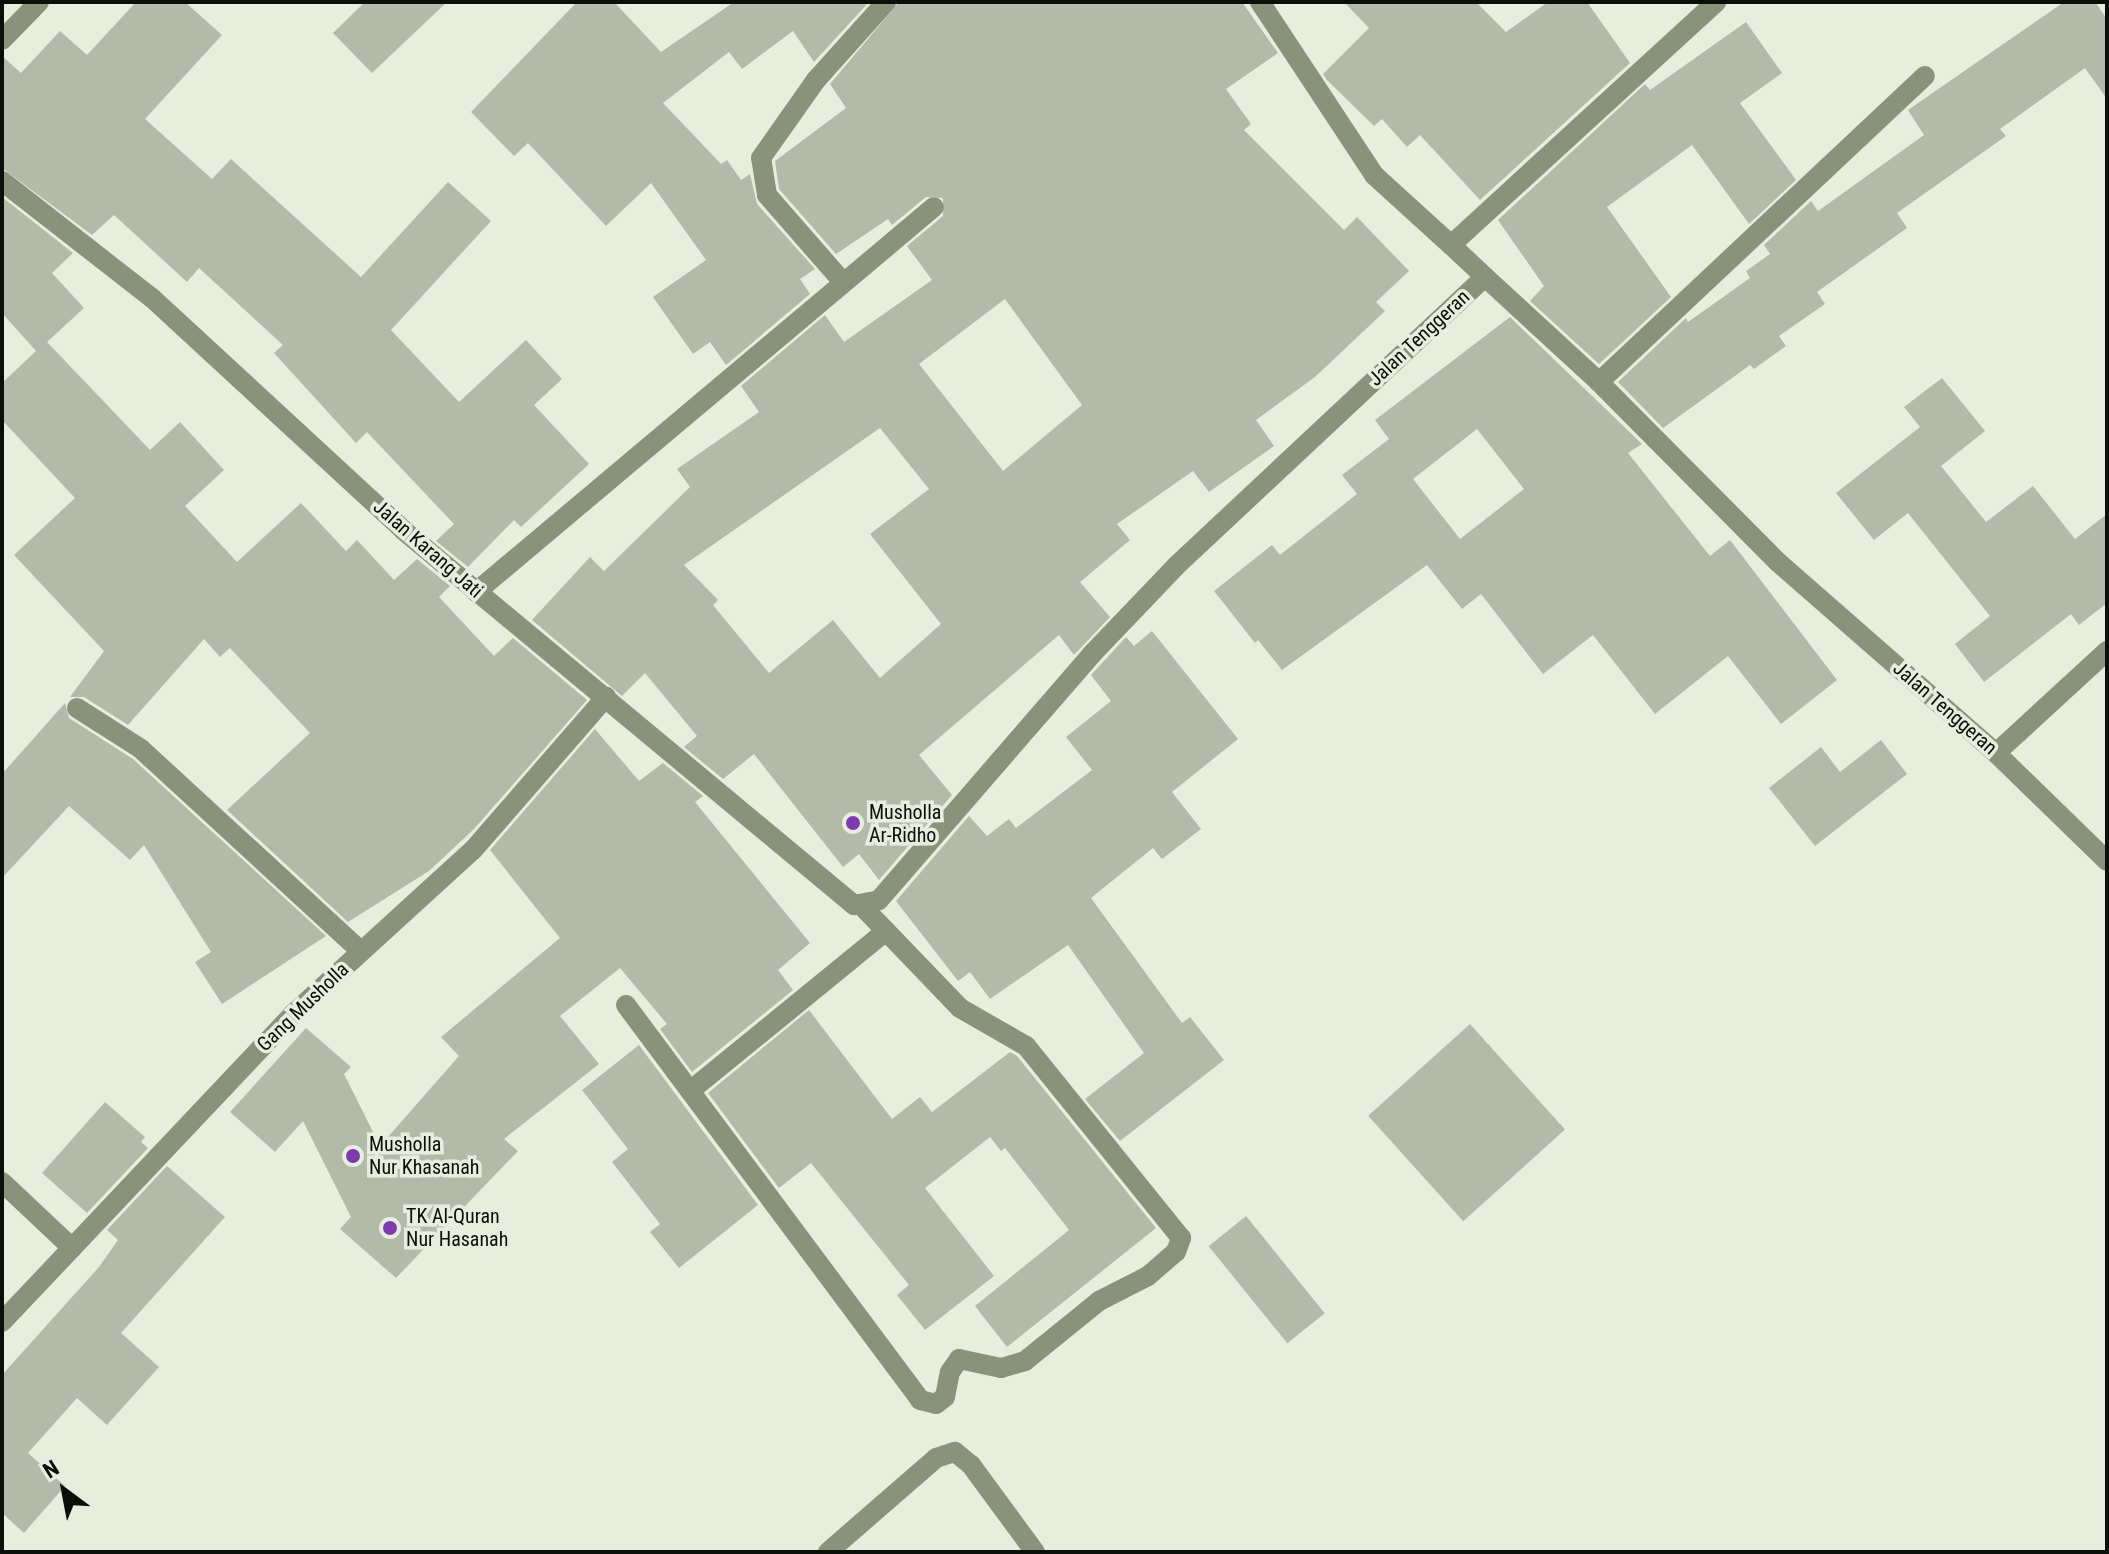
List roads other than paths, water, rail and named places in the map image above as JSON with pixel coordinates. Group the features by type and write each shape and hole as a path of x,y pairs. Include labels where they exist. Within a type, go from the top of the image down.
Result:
{"street":[{"path":"2,40 39,2"},
{"path":"842,281 767,195 761,158 816,80 886,2"},
{"path":"1258,2 1374,175 1485,277"},
{"path":"1451,245 1716,2"},
{"path":"1599,382 1925,76"},
{"name":"Jalan Karang Jati","path":"2,181 152,298 476,592 606,697 847,901 862,906 960,1008 1026,1046 1178,1231 1176,1252 1148,1276 1099,1301 1013,1367 959,1359 950,1372 945,1397 928,1404 690,1091"},
{"path":"476,592 842,281 934,207"},
{"name":"Jalan Tenggeran","path":"862,906 879,900 1092,654 1176,566 1485,277 1599,382 1779,563 1996,753 2107,861"},
{"path":"1996,753 2107,651"},
{"name":"Gang Musholla","path":"2,1322 292,1015 473,850 606,697"},
{"path":"77,708 141,749 361,951"},
{"path":"626,1005 690,1091 886,931"},
{"path":"2,1182 72,1248"},
{"path":"828,1552 936,1458 955,1452 971,1465 1035,1552"}],"place":[{"name":"Musholla Ar-Ridho","path":"853,823"},
{"name":"Musholla Nur Khasanah","path":"353,1156"},
{"name":"TK Al-Quran Nur Hasanah","path":"390,1228"}]}
